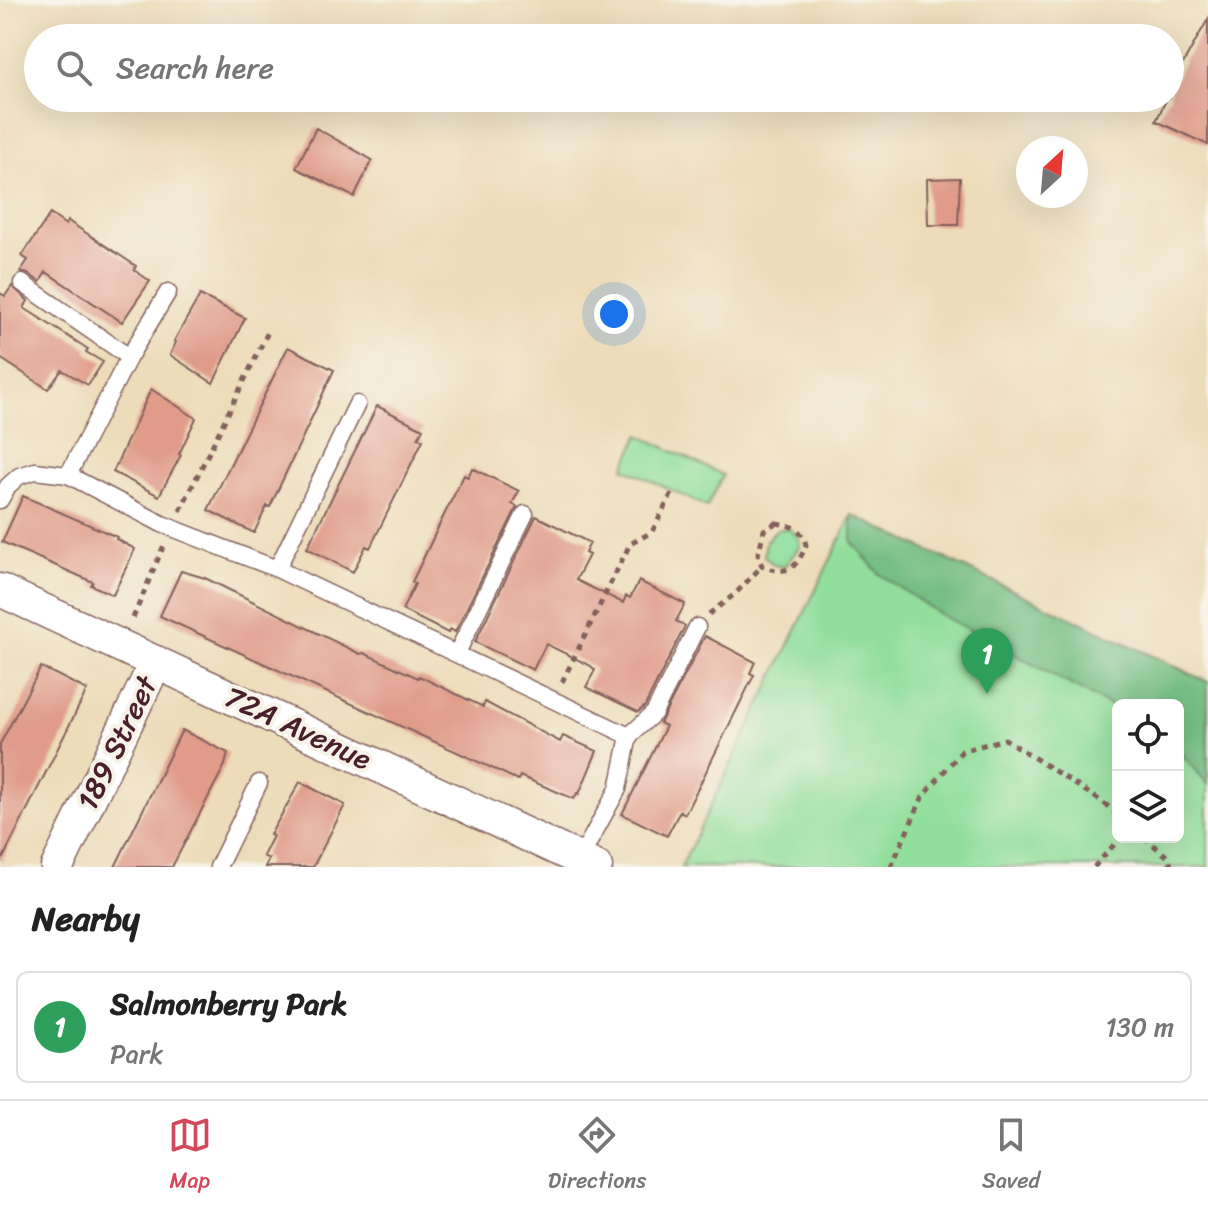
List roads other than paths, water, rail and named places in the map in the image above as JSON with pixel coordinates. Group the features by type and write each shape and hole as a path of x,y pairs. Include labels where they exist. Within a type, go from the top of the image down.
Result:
{"street":[{"name":"72A Avenue","path":"0,590 584,864"},
{"name":"189 Street","path":"57,867 156,662"}],"lane":[{"path":"22,283 129,357"},
{"path":"68,475 129,357 168,292"},
{"path":"277,569 357,404"},
{"path":"0,500 8,486 19,476 35,471 68,475 171,528 277,569 629,736"},
{"path":"457,653 525,514"},
{"path":"584,864 618,789 629,736 654,713 697,627"},
{"path":"218,867 259,783"}],"place":[{"name":"Salmonberry Park","path":"987,694"}]}
